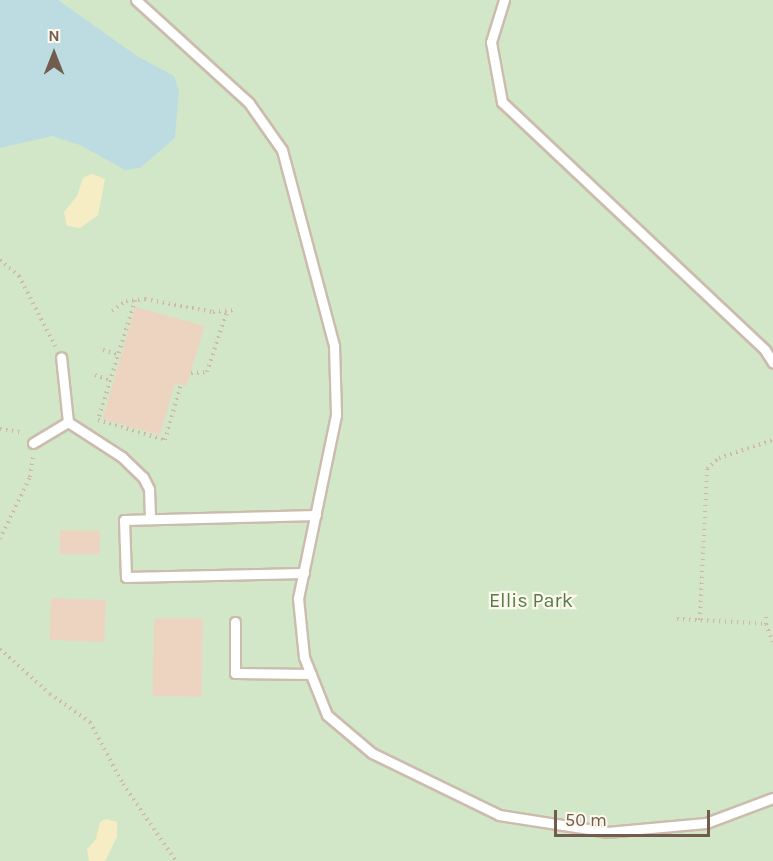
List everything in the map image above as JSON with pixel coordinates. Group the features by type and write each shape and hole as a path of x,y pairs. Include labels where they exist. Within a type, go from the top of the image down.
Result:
{"lane":[{"path":"136,0 249,103 282,150 334,346 336,415 298,598 304,657 327,715 372,753 499,815 607,832 706,823 773,798"},
{"path":"504,0 491,42 502,102 765,350 773,363"},
{"path":"61,357 68,422"},
{"path":"68,422 122,457 143,477 148,489 150,519"},
{"path":"33,443 68,422"},
{"path":"304,573 126,577 124,520 316,515"},
{"path":"235,622 235,673 311,674"}],"path":[{"path":"0,260 19,276 61,357"},
{"path":"112,311 135,300 227,311 236,310"},
{"path":"135,300 98,420 165,440 181,384"},
{"path":"191,373 207,372 227,311"},
{"path":"103,350 119,355"},
{"path":"95,375 110,380"},
{"path":"0,429 21,431 33,443 30,477 0,539"},
{"path":"700,620 707,469 718,458 773,440"},
{"path":"766,612 766,624 773,642"},
{"path":"677,619 766,624"},
{"path":"0,649 50,694 90,722 123,784 176,861"}],"green space":[{"name":"Ellis Park","path":"0,0 773,0 773,861 0,861"}],"sand":[{"path":"92,174 105,179 98,215 80,228 67,226 64,212 77,196 83,178"},
{"path":"106,819 117,822 117,837 105,861 89,861 87,849 96,839 100,822"}],"water":[{"path":"0,0 58,0 137,56 174,76 179,90 175,138 140,168 125,170 80,145 52,136 0,148"}],"building":[{"path":"135,307 205,326 186,386 175,383 160,435 103,419"},
{"path":"60,530 100,531 100,555 60,554"},
{"path":"51,598 106,600 105,642 50,640"},
{"path":"154,618 203,619 202,697 153,696"}]}
